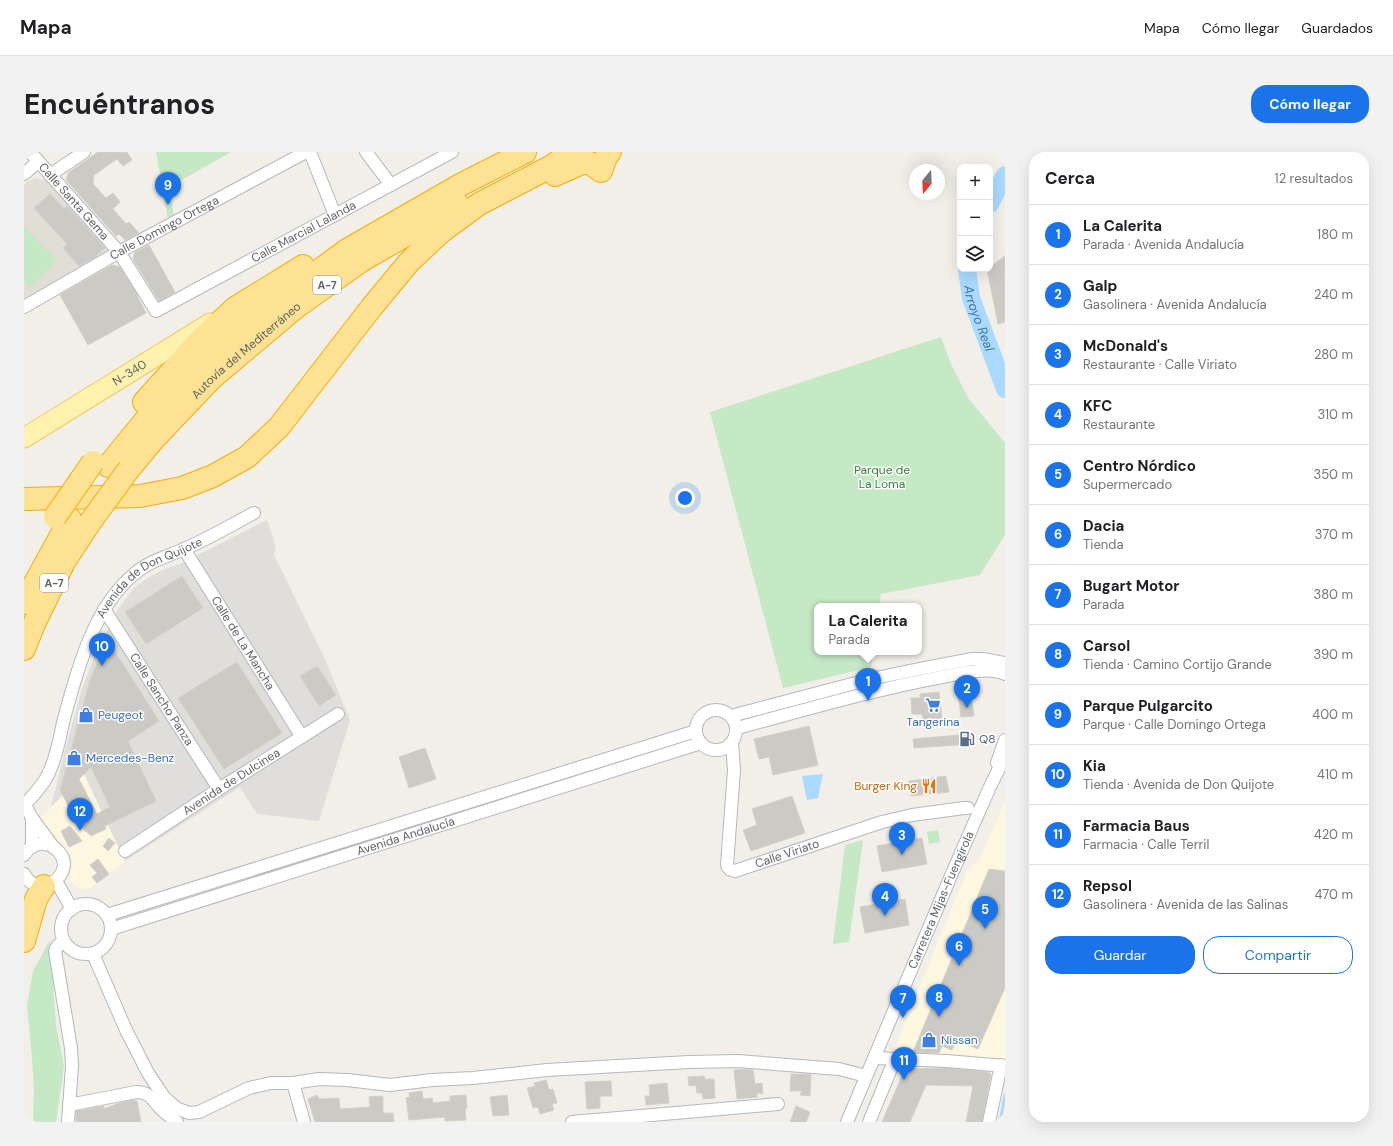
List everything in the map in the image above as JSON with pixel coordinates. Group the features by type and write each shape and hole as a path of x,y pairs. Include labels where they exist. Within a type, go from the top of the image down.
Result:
{"highway":[{"path":"491,169 508,152"},
{"name":"Autovía del Mediterráneo","path":"24,603 72,519 100,464 232,336 348,250 462,184 525,152"},
{"name":"Autovía del Mediterráneo","path":"24,649 34,624 64,562 72,519 129,470 154,439 212,378 295,308 361,261 450,209 532,166 563,152"},
{"path":"24,499 140,496 182,488 214,476 247,457 279,427 371,308 409,262 441,232 478,204 552,166 571,152"},
{"path":"441,232 582,163 590,163 601,171 606,157 610,152"},
{"path":"100,464 199,341 235,308 410,204 462,184"},
{"path":"24,573 72,519"},
{"path":"24,941 36,900 50,883"}],"main road":[{"name":"N-340","path":"24,438 235,308"}],"street":[{"name":"Calle Santa Gema","path":"30,152 119,252 156,311"},
{"path":"50,175 84,152"},
{"name":"Calle Domingo Ortega","path":"24,307 119,252 306,152"},
{"path":"310,152 335,215"},
{"path":"366,152 390,185"},
{"name":"Calle Marcial Lalanda","path":"156,311 452,152"},
{"path":"24,174 38,162"},
{"name":"Avenida de Don Quijote","path":"24,804 33,796 50,772 76,676 104,609 118,590 133,574 152,562 184,549 254,513"},
{"name":"Calle de La Mancha","path":"184,549 302,737"},
{"name":"Calle Sancho Panza","path":"104,609 219,789"},
{"path":"731,716 871,679 919,669 972,659 983,659 1005,663"},
{"path":"737,728 865,694 922,681 985,671 1005,674"},
{"path":"710,711 722,711 731,716 737,728 732,744 720,750 712,750 701,743 697,737 696,730 700,718 710,711"},
{"name":"Avenida de Dulcinea","path":"125,851 219,789 338,714"},
{"name":"Avenida Andalucía","path":"107,915 696,730"},
{"name":"Carretera Mijas-Fuengirola","path":"989,788 1005,740"},
{"name":"Avenida Andalucía","path":"111,929 701,743"},
{"name":"Calle Viriato","path":"732,744 734,770 727,865 731,871 735,871 882,822 912,815 968,808"},
{"name":"Carretera Mijas-Fuengirola","path":"847,1122 989,788 1005,756"},
{"path":"24,804 32,818 54,848 59,852 64,864 63,870 50,883 37,885 31,882 24,874"},
{"path":"28,851 32,818"},
{"path":"28,851 43,844 54,848"},
{"path":"50,883 72,909"},
{"path":"87,904 101,909 107,915 110,921 110,937 107,944 101,950 93,954 85,955 70,949 64,943 61,928 66,914 72,909 79,905 87,904"},
{"path":"64,943 58,945 55,951 71,1048 72,1066 68,1122"},
{"path":"93,954 126,1030 148,1073 164,1097 176,1108 188,1113 199,1112 249,1088 271,1083 294,1083 326,1079 390,1085 547,1070 696,1061 738,1061 839,1069 866,1076"},
{"path":"874,1058 1003,1065 990,1122"},
{"path":"869,1122 895,1059"},
{"path":"294,1083 304,1122"},
{"path":"69,1106 136,1092 144,1092 150,1096 162,1110 177,1122"},
{"path":"580,1122 778,1104"}],"shaded area":[{"path":"36,178 51,183 109,251 24,301 24,185 28,181"},
{"path":"267,520 276,547 274,555 326,661 350,720 319,821 257,814 240,787 125,861 84,774 51,807 81,692 93,660 118,609 134,588 162,570 182,563"},
{"path":"84,774 125,861 91,888 85,890 75,886 71,880 71,854 63,843 52,834 40,818"},
{"path":"1005,801 1005,1070 950,1065 888,1065 967,871 980,858"}],"green space":[{"path":"156,152 231,152 169,187 175,222 169,225"},
{"path":"24,227 57,261 29,287 24,281"},
{"name":"Parque de La Loma","path":"941,337 950,362 968,398 1005,443 1005,535 980,575 881,594 880,603 814,603 814,655 873,655 871,667 783,688 710,412"},
{"path":"938,830 940,842 929,844 927,832"},
{"path":"863,840 849,942 833,944 845,845"},
{"path":"50,940 56,1026 64,1066 56,1122 33,1122 34,1089 27,1005 33,971"}],"water":[{"path":"823,774 818,798 807,800 802,776"}],"building":[{"path":"98,152 127,152 132,160 123,166 117,159 94,175 93,184 106,198 113,193 120,202 113,209 126,224 129,222 139,233 125,240 119,234 116,236 66,180 68,173"},
{"path":"50,194 64,209 67,206 105,248 95,257 79,266 63,248 67,244 34,208"},
{"path":"149,245 175,292 159,301 133,259 135,252"},
{"path":"1005,256 1005,322 998,324 988,272 993,272 993,265"},
{"path":"112,265 120,267 138,296 146,313 88,345 60,295"},
{"path":"182,576 203,608 146,644 125,612"},
{"path":"107,639 159,721 128,741 156,801 105,826 106,829 91,836 78,824 60,790 90,680","holes":["91,767 110,807 97,814 79,779"]},
{"path":"237,662 282,733 224,769 178,698"},
{"path":"317,666 336,695 319,706 300,676"},
{"path":"970,684 974,716 961,717 957,685"},
{"path":"939,692 942,719 923,721 922,714 912,714 911,698 920,698 920,694"},
{"path":"809,726 818,765 773,775 769,757 759,759 754,739"},
{"path":"971,734 972,744 914,748 913,739"},
{"path":"425,748 436,779 409,788 399,757"},
{"name":"Burger King","path":"946,776 949,792 911,796 909,781"},
{"path":"792,796 805,833 751,851 743,830 757,825 752,809"},
{"path":"70,826 82,841 69,847 61,831"},
{"path":"109,838 115,843 108,851 103,846"},
{"path":"922,838 927,864 882,872 877,846"},
{"path":"98,859 109,874 97,883 92,877 97,873 90,865"},
{"path":"989,869 1005,871 1005,988 978,1049 956,1040 952,1050 942,1046 939,1053 913,1052"},
{"path":"905,899 909,925 865,933 860,907"},
{"path":"947,1068 987,1072 991,1074 982,1122 966,1122 973,1086 926,1085 910,1122 882,1122 905,1069"},
{"path":"734,1070 753,1070 755,1084 762,1083 763,1094 757,1093 757,1097 737,1099"},
{"path":"791,1074 811,1074 810,1096 800,1095 802,1091 790,1091"},
{"path":"704,1076 705,1079 714,1079 715,1098 703,1099 702,1093 697,1093 696,1085 689,1086 688,1077"},
{"path":"546,1080 549,1090 553,1089 557,1103 552,1104 554,1110 540,1114 538,1107 533,1108 527,1088 535,1086 534,1083"},
{"path":"611,1081 612,1096 600,1096 600,1108 587,1109 585,1082"},
{"path":"667,1083 669,1103 646,1105 645,1096 650,1096 649,1085"},
{"path":"422,1091 423,1099 432,1098 433,1103 450,1101 450,1096 466,1095 466,1120 445,1121 445,1117 409,1120 406,1098 410,1097 409,1093"},
{"path":"317,1095 319,1099 339,1098 340,1109 370,1107 369,1097 383,1096 383,1113 393,1113 394,1122 315,1122 308,1099"},
{"path":"507,1095 509,1115 493,1116 490,1097"},
{"path":"133,1100 137,1101 141,1122 76,1122 76,1111 104,1106 104,1109 119,1103"},
{"path":"796,1106 810,1112 806,1122 790,1122"}],"waterway":[{"name":"Arroyo Real","path":"992,200 1005,175"},
{"name":"Arroyo Real","path":"967,272 971,298 1005,389"},
{"path":"1000,1122 1005,1095"}],"place":[{"name":"Parque Pulgarcito","path":"168,205"},
{"name":"Kia","path":"102,666"},
{"name":"La Calerita","path":"868,701"},
{"name":"Tangerina","path":"933,705"},
{"name":"Galp","path":"967,708"},
{"name":"Peugeot","path":"86,715"},
{"name":"Q8","path":"967,739"},
{"name":"Mercedes-Benz","path":"74,758"},
{"name":"Burger King","path":"929,786"},
{"name":"Repsol","path":"80,831"},
{"name":"McDonald's","path":"902,855"},
{"name":"KFC","path":"885,916"},
{"name":"Centro Nórdico","path":"985,929"},
{"name":"Dacia","path":"959,966"},
{"name":"Carsol","path":"939,1017"},
{"name":"Bugart Motor","path":"903,1018"},
{"name":"Nissan","path":"929,1040"},
{"name":"Farmacia Baus","path":"904,1080"}]}
